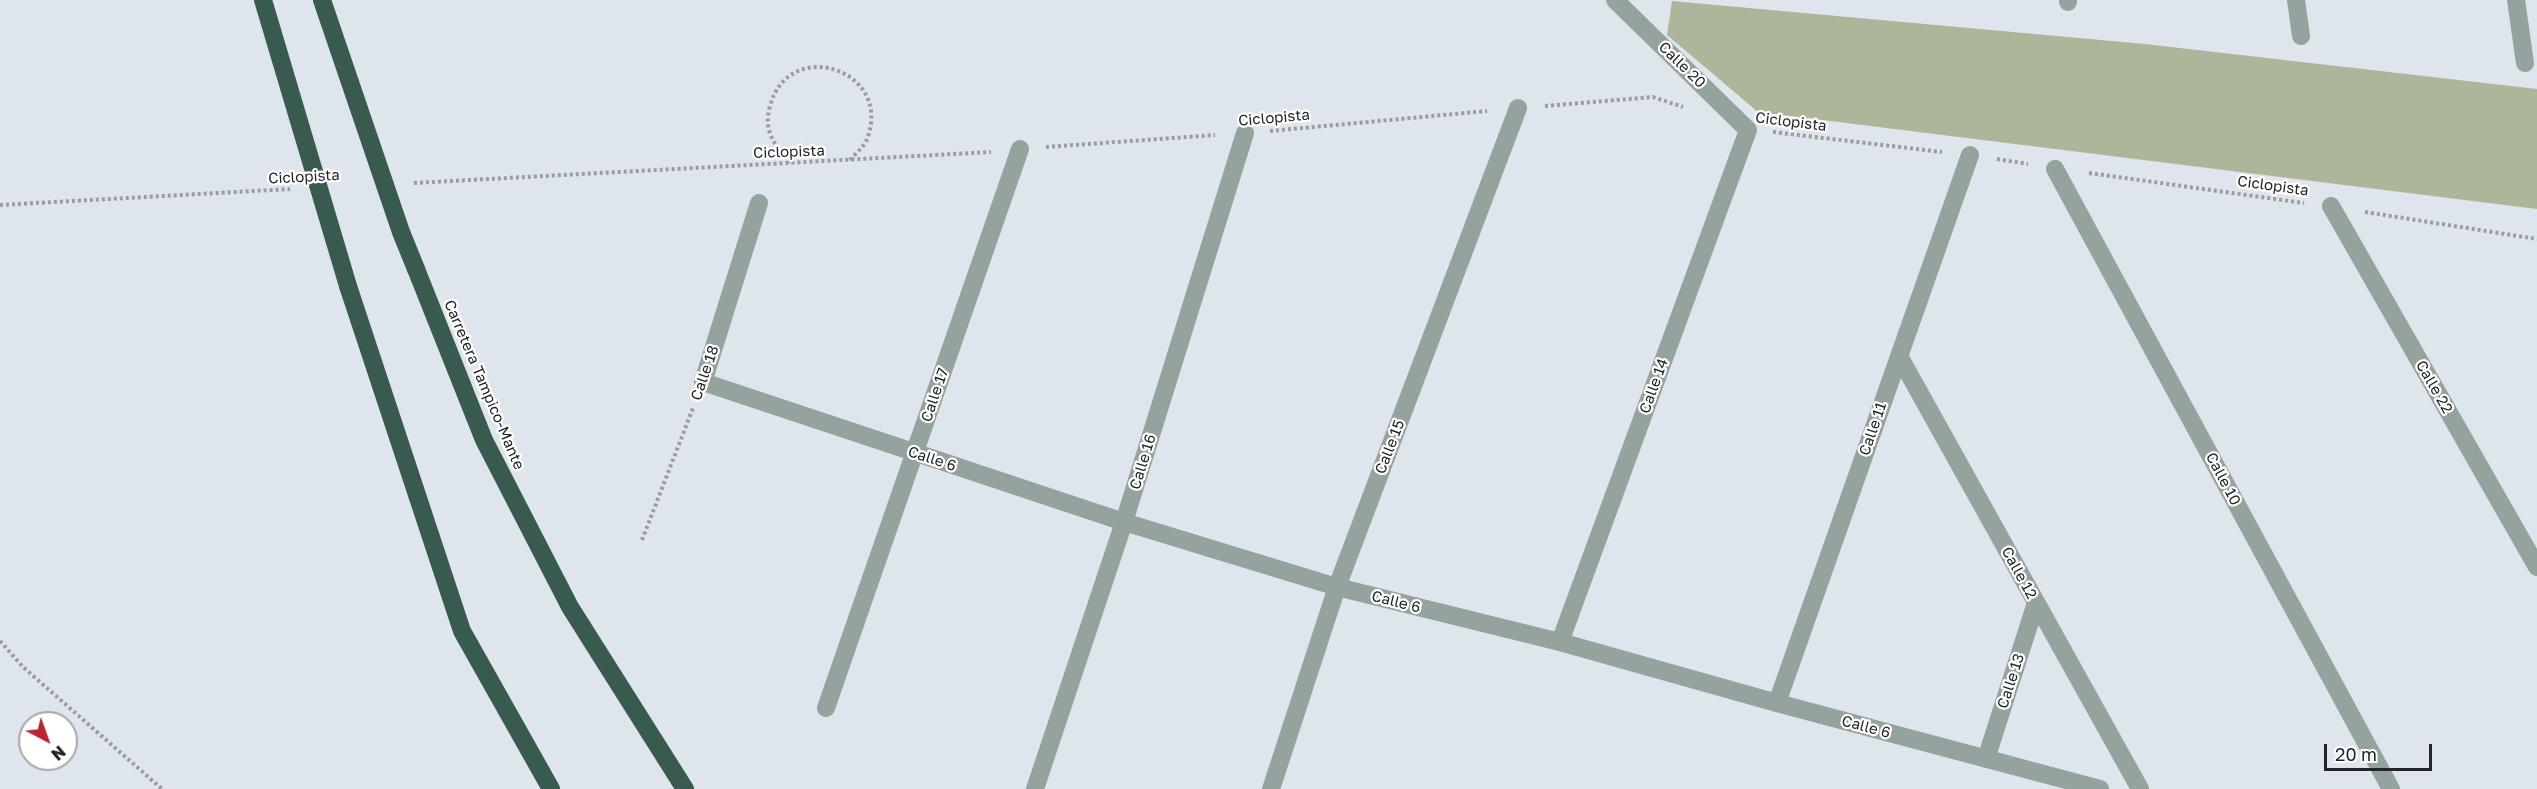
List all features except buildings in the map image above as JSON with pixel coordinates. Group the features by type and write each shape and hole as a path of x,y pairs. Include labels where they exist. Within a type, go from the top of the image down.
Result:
{"highway":[{"path":"263,0 348,286 462,631 551,789"},
{"name":"Carretera Tampico-Mante","path":"322,0 401,232 484,440 570,607 686,789"}],"street":[{"name":"Calle 20","path":"1615,0 1748,130"},
{"path":"2296,0 2301,36"},
{"path":"2517,0 2525,63"},
{"name":"Calle 15","path":"1271,789 1337,587 1518,108"},
{"name":"Calle 14","path":"1560,642 1748,130"},
{"name":"Calle 16","path":"1035,789 1124,522 1245,133"},
{"name":"Calle 17","path":"826,708 1020,149"},
{"name":"Calle 11","path":"1777,703 1970,155"},
{"name":"Calle 10","path":"2055,169 2391,789"},
{"name":"Calle 18","path":"703,382 759,203"},
{"name":"Calle 22","path":"2331,206 2537,567"},
{"name":"Calle 12","path":"1899,356 2140,789"},
{"name":"Calle 6","path":"703,382 1124,522 1337,587 1560,642 1777,703 2100,789"},
{"name":"Calle 13","path":"1986,759 2036,603"}],"path":[{"path":"792,163 773,144 766,118 773,92 792,73 818,66 844,72 863,90 872,115 867,141 849,161"},
{"name":"Ciclopista","path":"403,183 849,161 1245,133 1653,97 1685,108"},
{"name":"Ciclopista","path":"1748,130 1970,155 2055,169 2331,206 2537,238"},
{"name":"Ciclopista","path":"0,205 297,189"},
{"name":"Calle 18","path":"642,540 703,382"},
{"path":"0,641 23,667 162,789"}],"green space":[{"path":"1672,1 2145,44 2537,89 2537,209 1758,112 1667,35"}]}
